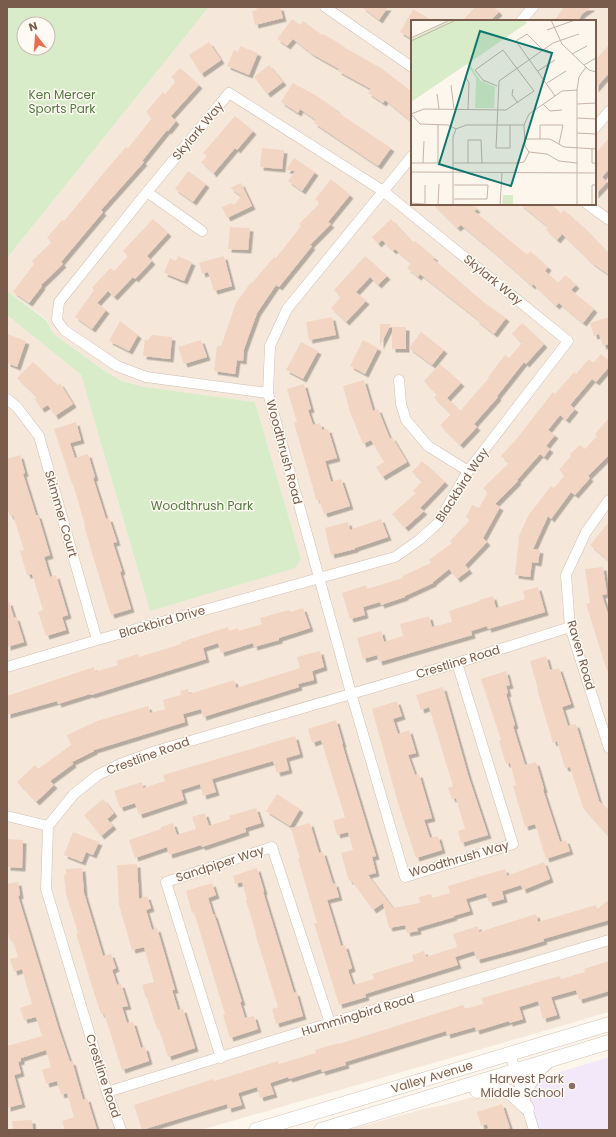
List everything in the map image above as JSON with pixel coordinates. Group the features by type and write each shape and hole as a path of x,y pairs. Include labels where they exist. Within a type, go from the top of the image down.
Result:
{"main road":[{"name":"Valley Avenue","path":"256,1130 609,1024"},
{"name":"Valley Avenue","path":"321,1130 609,1042"},
{"name":"Valley Avenue","path":"447,1092 467,1094 486,1089 502,1088 514,1094 526,1103"}],"street":[{"path":"325,7 411,66"},
{"path":"522,20 533,7"},
{"name":"Skylark Way","path":"268,393 146,377 117,366 64,330 57,320 59,302 229,93 383,191 568,341"},
{"path":"596,127 609,111"},
{"name":"Woodthrush Road","path":"351,693 268,393 270,346 287,310 411,157"},
{"path":"147,192 202,231"},
{"path":"588,205 609,220"},
{"name":"Blackbird Way","path":"318,578 395,557 419,540 438,523 468,471 568,341"},
{"path":"399,380 401,404 406,420 428,446 468,471"},
{"name":"Skimmer Court","path":"7,399 17,407 39,436 97,640"},
{"name":"Raven Road","path":"609,500 586,532 566,575 570,627 607,734 609,748"},
{"name":"Blackbird Drive","path":"7,667 318,578"},
{"name":"Crestline Road","path":"120,1130 46,889 48,826 74,794 98,775 120,764 163,748 457,663 570,627"},
{"name":"Woodthrush Way","path":"351,693 405,877 513,844 457,663"},
{"path":"7,816 48,826"},
{"name":"Sandpiper Way","path":"221,1058 166,882 272,847 330,1023"},
{"name":"Hummingbird Road","path":"108,1092 330,1023 609,940"},
{"path":"510,1054 534,1130"},
{"path":"526,1103 528,1089 537,1074 552,1060"}],"shaded area":[{"path":"209,7 609,7 609,1012 201,1130 7,1130 7,315 81,375 150,611 301,559 255,402 145,387 122,381 106,372 54,334 46,319 7,291 7,258"},
{"name":"Harvest Park Middle School","path":"609,1057 609,1130 538,1130 530,1094 540,1078"},
{"path":"540,1078 538,1130 347,1130 448,1104"}],"green space":[{"name":"Ken Mercer Sports Park","path":"7,7 209,7 7,258"},
{"name":"Woodthrush Park","path":"7,291 46,320 54,334 106,372 122,381 145,387 255,402 301,559 295,568 150,611 81,375 7,315"}],"building":[{"path":"256,7 280,7 283,18 255,25 252,11 257,10"},
{"path":"362,7 388,7 379,20"},
{"path":"475,7 494,7 499,12 491,20 463,20"},
{"path":"564,7 592,7 582,14 579,20 555,20"},
{"path":"413,9 431,20 411,20 411,38 400,32"},
{"path":"292,19 300,25 303,21 322,35 323,34 341,44 340,45 381,68 411,91 411,121 385,100 383,103 368,93 371,89 338,71 339,69 312,54 293,39 287,46 277,39"},
{"path":"209,42 221,60 201,74 189,55"},
{"path":"609,45 609,73 596,88 596,59"},
{"path":"240,46 258,53 249,75 227,66 234,50 238,52"},
{"path":"269,65 283,82 267,94 254,77"},
{"path":"180,68 199,85 171,116 176,121 142,161 144,162 101,210 103,212 61,262 63,264 41,285 42,286 29,303 13,292 34,264 32,261 52,242 47,238 62,220 64,221 126,147 128,148 152,118 146,112 163,92 165,94 176,81 171,77"},
{"path":"293,82 317,96 337,110 336,111 391,148 378,166 314,123 316,120 300,109 298,113 281,102"},
{"path":"235,116 253,131 237,150 235,148 213,174 201,162 207,156 203,153"},
{"path":"609,138 609,169 602,177 607,182 596,194 596,153"},
{"path":"262,148 284,150 282,169 260,167"},
{"path":"294,158 315,172 302,191 288,181 295,171 286,170"},
{"path":"188,171 206,184 193,202 175,189"},
{"path":"331,179 350,195 328,222 331,224 310,245 312,246 279,287 276,285 257,313 244,349 243,361 237,360 235,374 214,371 217,346 221,346 236,303 251,282 252,283 274,257 276,258 301,226 299,224 320,203 315,199"},
{"path":"241,183 252,206 227,218 222,207 231,203 234,205 241,196 230,188"},
{"path":"434,205 473,205 477,209 474,211 527,255 530,251 548,267 545,271 558,283 565,275 576,285 571,290 594,309 583,323 559,303 556,306 533,284 532,286 461,225 457,228"},
{"path":"521,205 551,205 561,213 564,210 609,254 609,275 592,263 562,234 557,240 546,230 548,227"},
{"path":"153,219 168,233 147,256 152,261 135,279 133,277 114,297 108,291 97,303 106,310 92,329 75,317 94,290 92,288 110,268 114,271 128,256 123,251"},
{"path":"391,219 413,243 415,241 435,258 433,259 482,301 506,318 494,334 420,274 418,277 407,268 411,263 395,249 393,251 382,240 378,244 372,237"},
{"path":"230,227 250,228 248,250 228,249"},
{"path":"178,256 192,262 184,281 164,273 170,258 176,261"},
{"path":"224,256 232,286 214,291 208,272 202,274 199,263"},
{"path":"365,256 387,276 378,285 370,277 356,292 366,301 346,322 331,308 341,297 334,290"},
{"path":"332,317 336,335 309,340 306,322"},
{"path":"609,317 609,344 603,346 599,334 594,336 590,323"},
{"path":"120,321 138,335 129,351 109,341"},
{"path":"522,323 544,344 526,364 524,362 497,396 498,397 474,424 477,427 460,445 440,425 451,414 434,398 437,394 424,381 440,364 461,383 447,398 460,411 489,378 488,377 505,355 509,358 522,343 512,334"},
{"path":"380,324 391,324 380,346"},
{"path":"392,327 406,327 406,349 392,349"},
{"path":"421,332 444,350 432,365 409,348"},
{"path":"7,334 26,341 17,367 7,363"},
{"path":"152,335 172,337 170,359 143,356 145,339 147,341"},
{"path":"201,340 207,357 184,364 178,347"},
{"path":"363,340 378,348 365,374 350,366"},
{"path":"301,342 318,351 303,379 286,370"},
{"path":"601,354 609,361 609,367 596,382 592,379 570,405 575,409 566,420 560,415 548,430 555,435 546,446 550,449 544,457 540,454 517,480 518,481 495,504 500,507 483,538 487,542 465,565 469,570 457,579 449,569 433,583 405,597 381,605 380,602 363,607 365,615 350,619 342,593 366,585 367,589 403,578 402,576 431,563 429,560 452,543 450,541 470,520 466,517 472,505 479,508 488,492 483,488 509,463 501,456 518,437 553,392 555,394 574,372 576,374 589,359 593,363"},
{"path":"33,362 57,385 60,383 73,404 55,416 48,405 41,409 35,399 37,397 17,378"},
{"path":"364,380 373,411 378,409 390,439 392,437 407,462 382,477 376,467 384,462 371,440 363,444 350,412 343,386"},
{"path":"304,384 311,409 308,410 313,425 320,423 322,430 328,429 337,458 325,461 331,482 341,479 350,506 324,514 319,499 316,500 294,423 297,422 287,389"},
{"path":"609,418 609,455 588,476 590,478 575,495 571,492 551,519 548,516 533,549 540,550 538,563 532,562 530,577 515,575 518,538 530,512 551,486 554,488 565,475 559,470 571,456 570,454 580,445 585,449 597,436 595,434"},
{"path":"76,422 81,440 70,443 75,458 88,454 95,477 93,478 106,519 109,518 117,542 113,543 122,571 120,572 131,609 111,615 73,484 54,429"},
{"path":"20,455 25,473 23,474 36,515 38,515 50,555 44,557 50,577 56,575 68,615 62,617 66,630 46,636 38,612 43,610 32,574 27,575 20,551 24,550 13,515 10,516 7,508 7,459"},
{"path":"422,461 445,482 420,508 424,511 405,528 392,514 416,493 413,491 422,481 412,472"},
{"path":"381,519 388,537 355,549 331,555 325,528 348,522 350,530"},
{"path":"609,522 609,561 590,545"},
{"path":"603,567 607,594 602,595 609,617 609,671 607,671 586,604 590,603 585,569"},
{"path":"538,587 545,612 488,629 487,626 471,631 472,635 379,662 377,655 363,659 357,638 381,631 384,642 403,636 400,624 429,616 432,627 452,622 449,611 493,596 496,608 525,599 523,591"},
{"path":"7,602 9,602 14,618 16,617 24,642 7,647"},
{"path":"303,608 310,628 279,638 279,640 254,647 253,643 221,653 218,643 203,648 206,659 91,695 90,694 58,704 57,701 7,715 7,696 94,667 95,672 118,665 116,661 138,654 139,657 228,627 229,631 238,628 239,631 262,624 260,618 289,610 290,612"},
{"path":"320,651 324,667 312,671 314,680 298,684 299,687 203,717 201,709 183,714 185,722 94,750 72,762 73,764 50,781 54,785 36,802 17,782 35,765 38,769 71,745 67,735 97,721 148,706 150,713 165,709 163,700 181,695 180,691 188,689 189,694 234,680 236,688 300,668 297,657"},
{"path":"546,656 550,670 559,668 571,704 562,707 568,726 576,724 599,801 609,812 609,837 583,808 570,767 565,768 557,741 553,743 530,661"},
{"path":"506,671 510,685 506,686 508,693 506,694 515,725 513,726 525,765 536,762 544,789 543,790 560,842 566,840 570,851 546,859 535,824 525,827 513,786 516,785 510,763 506,764 499,741 501,740 481,679"},
{"path":"443,687 468,775 488,835 461,843 458,831 465,829 456,798 452,799 448,788 453,786 429,707 421,710 416,695"},
{"path":"397,701 402,716 393,719 398,734 409,730 416,753 408,755 415,775 419,774 432,818 424,820 430,838 438,836 442,850 416,858 398,803 372,709"},
{"path":"336,720 376,856 372,857 376,873 368,875 393,908 420,903 419,897 431,894 432,898 450,893 448,886 505,869 507,876 544,862 550,879 523,890 521,885 502,891 504,899 489,903 486,893 466,899 470,911 417,928 418,931 407,933 405,925 389,928 383,903 373,910 351,880 349,881 341,853 353,850 348,832 337,835 333,821 345,817 321,740 312,743 308,729"},
{"path":"295,736 300,754 286,758 289,770 277,773 273,761 212,779 216,792 203,796 200,784 181,790 184,800 139,815 135,803 120,808 114,791 142,782 143,788 165,781 163,775"},
{"path":"277,794 300,809 290,826 266,811"},
{"path":"103,799 114,813 107,819 113,826 101,836 84,815"},
{"path":"256,808 261,823 245,828 246,832 202,847 201,845 169,855 167,847 135,858 129,840 161,829 161,827 173,823 177,835 196,829 192,817 205,813 209,826 230,819 229,816"},
{"path":"310,823 319,853 323,852 333,884 335,883 339,897 327,900 341,946 345,945 352,968 348,970 353,985 374,979 372,974 414,961 412,955 424,951 426,957 457,947 453,934 478,926 479,932 536,914 538,922 596,905 597,909 609,900 609,920 543,939 544,941 521,948 477,960 474,951 455,957 458,965 365,994 366,997 339,1005 314,923 317,923 298,859 300,859 291,828"},
{"path":"73,832 99,842 93,855 86,852 82,862 64,855"},
{"path":"7,839 23,840 22,868 7,867"},
{"path":"137,864 139,899 147,896 151,908 146,910 152,930 157,928 175,990 172,990 178,1010 183,1009 195,1048 168,1057 142,985 154,982 144,947 132,950 119,905 117,865"},
{"path":"82,868 84,893 103,956 111,954 116,968 112,970 117,985 121,984 128,1006 122,1007 127,1023 133,1022 141,1048 145,1047 149,1061 122,1070 104,1013 101,1014 94,993 66,894 64,875 66,875 66,869"},
{"path":"257,868 294,993 296,992 303,1016 276,1024 272,1009 278,1007 255,933 242,882 235,884 233,876"},
{"path":"18,882 20,895 18,896 59,1030 70,1062 72,1061 83,1100 87,1098 97,1130 65,1130 62,1121 74,1117 67,1093 61,1095 57,1081 46,1084 42,1070 51,1067 46,1050 21,1058 21,1061 18,1062 21,1073 14,1075 22,1104 7,1108 7,1046 42,1036 36,1017 24,1020 20,1008 32,1004 22,969 14,972 10,959 18,957 13,941 11,942 7,930 7,884"},
{"path":"212,883 216,895 208,898 242,1002 240,1002 245,1018 254,1016 258,1029 230,1038 223,1015 225,1014 194,912 192,913 186,891"},
{"path":"609,961 609,991 579,1000 576,990 551,997 557,1015 543,1019 538,1001 519,1007 523,1019 509,1023 509,1021 476,1031 475,1027 447,1035 446,1031 345,1062 346,1065 322,1072 321,1069 289,1079 288,1077 270,1083 274,1094 260,1098 257,1087 238,1093 242,1105 228,1109 227,1104 142,1130 134,1105 213,1079 214,1081 278,1061 279,1064 316,1053 315,1050 339,1044 463,1005 465,1009 483,1004 482,998 560,976 561,979 585,972 584,969"},
{"path":"502,1104 510,1128 503,1130 489,1130 487,1124 481,1126 477,1112"},
{"path":"32,1120 33,1130 13,1130 12,1121"}],"place":[{"name":"Harvest Park Middle School","path":"572,1086"}]}
